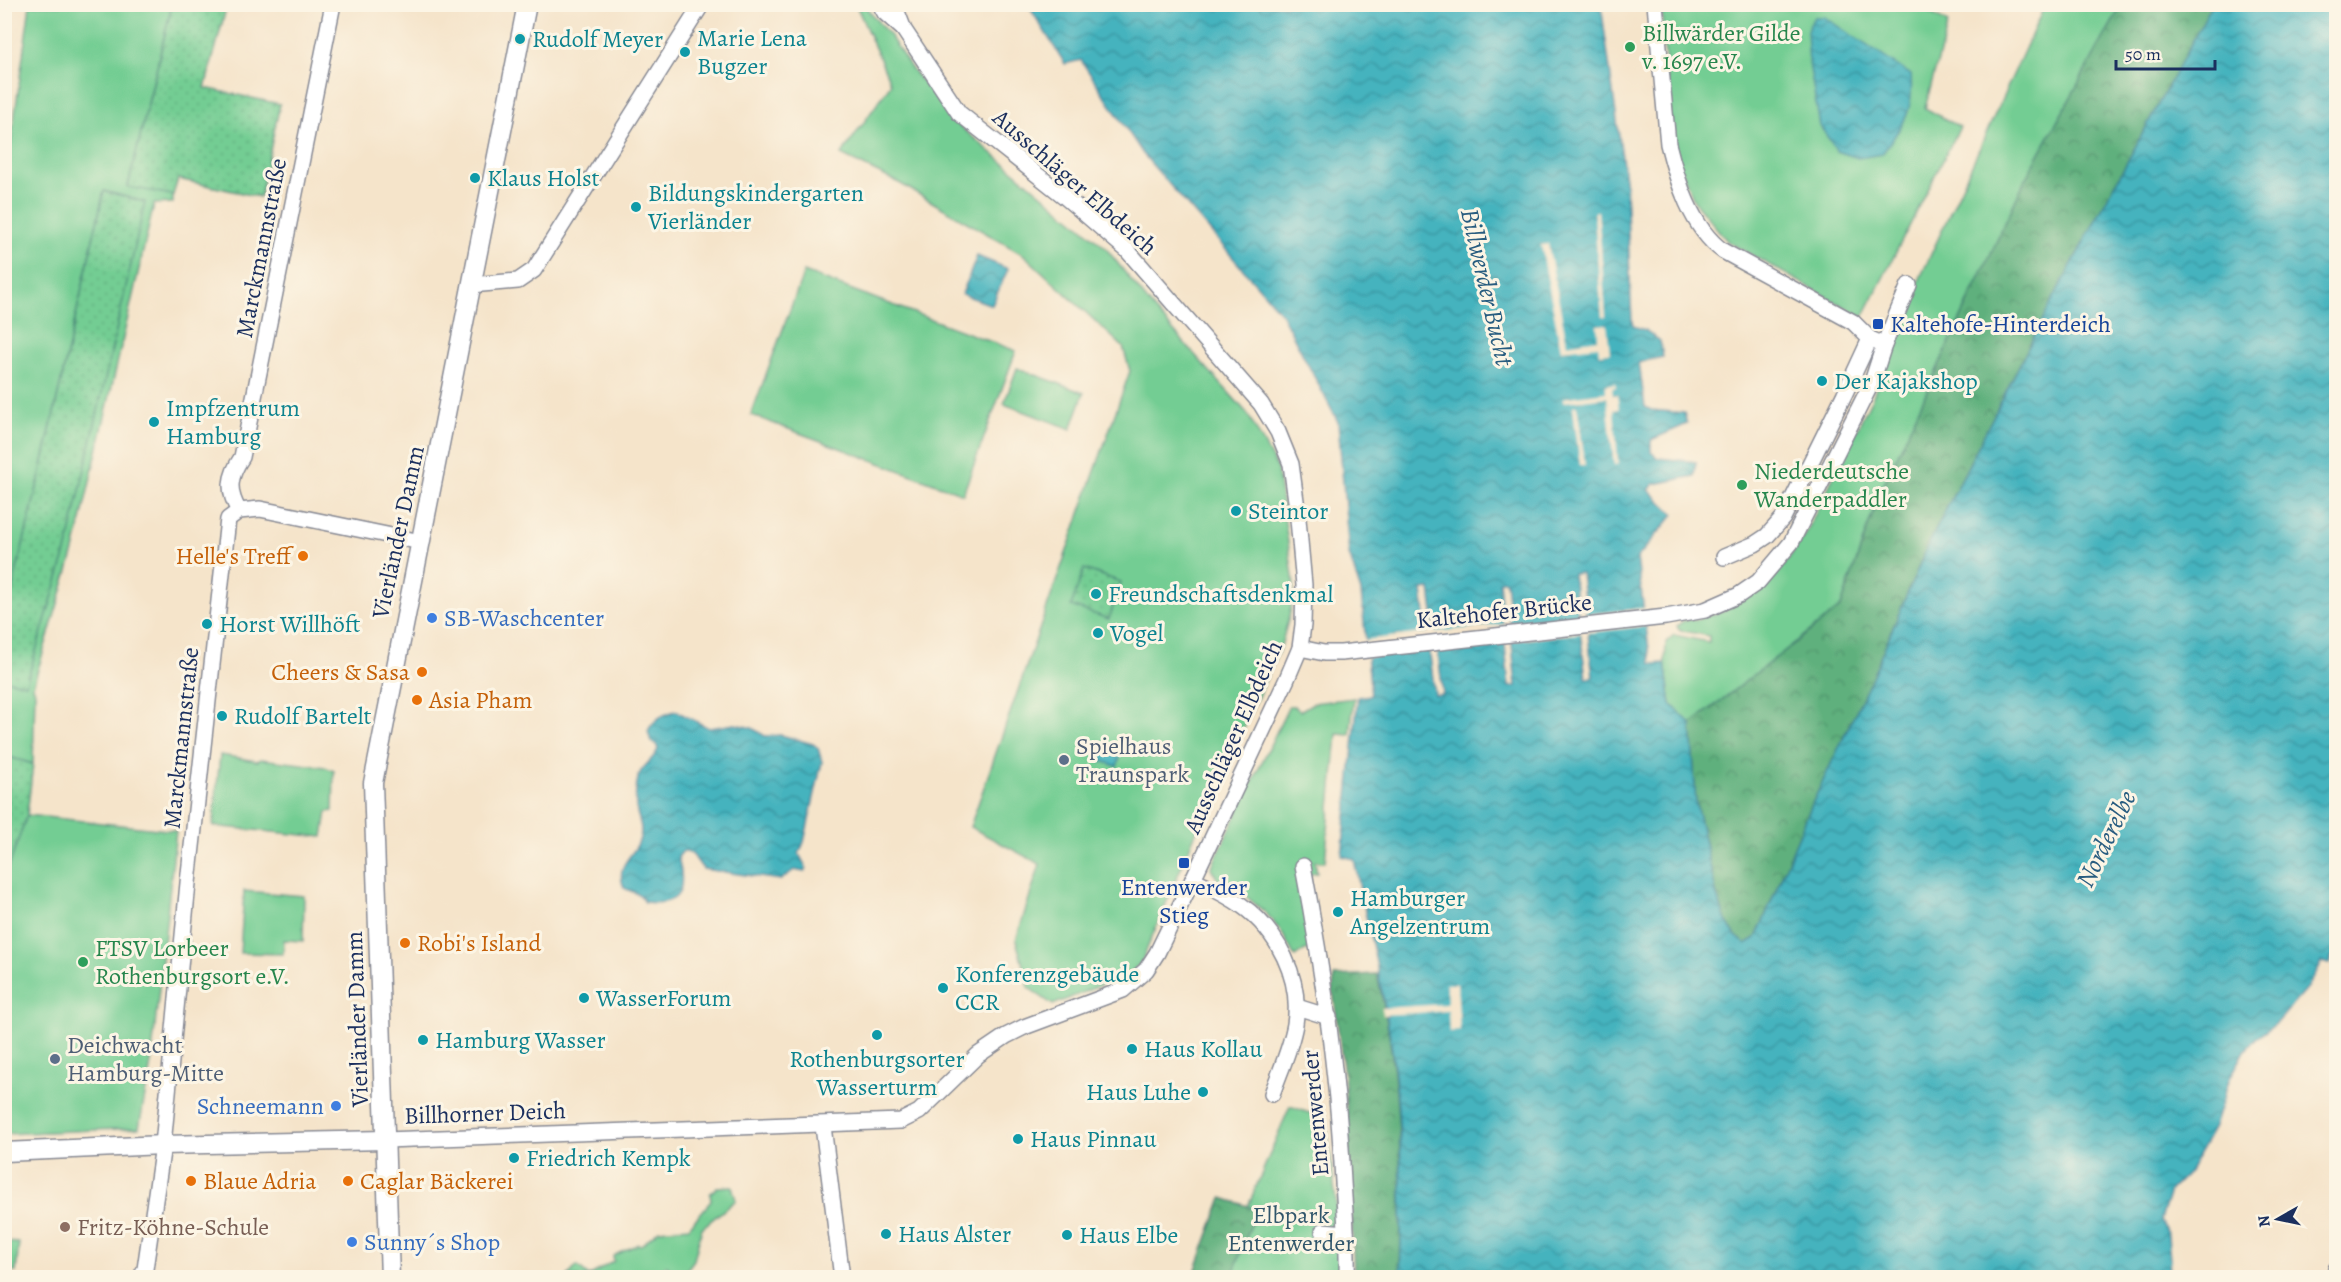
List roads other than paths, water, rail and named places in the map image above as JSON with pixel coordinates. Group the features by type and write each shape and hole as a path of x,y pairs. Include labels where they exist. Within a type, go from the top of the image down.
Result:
{"street":[{"name":"Marckmannstraße","path":"140,1278 145,1269 163,1145 226,526 228,519 239,511 230,489 231,475 242,457 333,4"},
{"name":"Vierländer Damm","path":"390,1278 373,783 527,4"},
{"path":"471,285 518,281 534,270 702,4"},
{"path":"880,4 885,14 904,30"},
{"name":"Ausschläger Elbdeich","path":"823,1126 901,1121 909,1118 919,1112 978,1055 1006,1036 1130,986 1146,970 1157,953 1280,695 1300,648 1303,625 1304,585 1290,464 1278,432 1261,404 1127,250 1064,196 959,113 904,30 894,4"},
{"path":"1655,4 1668,144 1682,188 1700,225 1713,244 1723,251 1853,322 1877,342"},
{"path":"1724,557 1755,544 1767,536 1783,518 1844,396 1909,285"},
{"name":"Kaltehofer Brücke","path":"1300,648 1324,653 1366,649 1689,614 1719,606 1745,591 1774,565 1796,535 1872,382 1877,342"},
{"path":"239,511 265,510 421,542"},
{"name":"Entenwerder","path":"1303,866 1329,1017 1341,1125 1347,1278"},
{"path":"1193,879 1239,903 1264,925 1276,941 1287,964 1297,1007 1292,1036 1272,1094"},
{"name":"Entenwerder","path":"1297,1007 1329,1017"},
{"path":"823,1126 842,1278"},
{"name":"Billhorner Deich","path":"4,1152 163,1145 823,1126"},
{"path":"1323,1231 1346,1233"},
{"path":"2333,1278 2337,1269"}],"water":[{"path":"1028,5 1601,5 1626,186 1632,321 1633,326 1645,330 1660,341 1663,357 1639,362 1645,407 1651,410 1684,413 1687,424 1651,440 1651,452 1658,458 1696,462 1694,476 1654,484 1649,490 1674,514 1637,558 1651,664 1665,663 1671,704 1691,724 1696,804 1717,896 1726,921 1736,936 1746,944 1756,938 1813,802 1870,682 1927,547 2052,301 2212,5 2336,5 2336,947 2329,964 2322,962 2308,987 2277,1023 2256,1038 2245,1051 2229,1080 2214,1127 2188,1173 2170,1191 2161,1220 2168,1236 2170,1260 2167,1277 1400,1277 1400,1142 1391,1041 1354,859 1342,856 1358,697 1371,695 1361,592 1349,554 1338,422 1281,313 1143,154 1081,60 1065,64","holes":["1581,573 1593,677 1586,678 1573,574","1499,581 1506,581 1516,686 1509,687","1430,589 1443,694 1435,695 1422,590"]},
{"path":"1814,17 1824,17 1911,75 1911,100 1906,118 1882,154 1858,158 1837,151 1820,126 1809,63 1807,31"},
{"path":"977,256 1008,269 992,305 962,294"},
{"path":"676,711 709,728 735,724 752,728 765,736 781,735 813,744 818,748 822,762 804,842 799,854 807,869 804,872 794,870 781,880 703,869 692,854 683,851 678,857 682,878 681,886 674,898 658,903 645,902 640,895 624,888 622,872 641,834 636,808 638,779 658,749 656,744 651,742 648,731 659,718"},
{"path":"1105,742 1123,749 1117,766 1098,760"}],"railway":[{"path":"4,48 9,4"}],"place":[{"name":"Rudolf Meyer","path":"520,39"},
{"name":"Billwärder Gilde v. 1697 e.V.","path":"1630,47"},
{"name":"Marie Lena Bugzer","path":"685,52"},
{"name":"Klaus Holst","path":"475,178"},
{"name":"Bildungskindergarten Vierländer","path":"636,207"},
{"name":"Kaltehofe-Hinterdeich","path":"1878,324"},
{"name":"Der Kajakshop","path":"1822,381"},
{"name":"Impfzentrum Hamburg","path":"154,422"},
{"name":"Niederdeutsche Wanderpaddler","path":"1742,485"},
{"name":"Steintor","path":"1236,511"},
{"name":"Helle's Treff","path":"303,556"},
{"name":"Freundschaftsdenkmal","path":"1096,594"},
{"name":"SB-Waschcenter","path":"432,618"},
{"name":"Horst Willhöft","path":"207,624"},
{"name":"Vogel","path":"1098,633"},
{"name":"Cheers & Sasa","path":"422,672"},
{"name":"Asia Pham","path":"417,700"},
{"name":"Rudolf Bartelt","path":"222,716"},
{"name":"Spielhaus Traunspark","path":"1064,760"},
{"name":"Entenwerder Stieg","path":"1184,863"},
{"name":"Hamburger Angelzentrum","path":"1338,912"},
{"name":"Robi's Island","path":"405,943"},
{"name":"FTSV Lorbeer Rothenburgsort e.V.","path":"83,962"},
{"name":"Konferenzgebäude CCR","path":"943,988"},
{"name":"WasserForum","path":"584,998"},
{"name":"Rothenburgsorter Wasserturm","path":"877,1035"},
{"name":"Hamburg Wasser","path":"423,1040"},
{"name":"Haus Kollau","path":"1132,1049"},
{"name":"Deichwacht Hamburg-Mitte","path":"55,1059"},
{"name":"Haus Luhe","path":"1203,1092"},
{"name":"Schneemann","path":"336,1106"},
{"name":"Haus Pinnau","path":"1018,1139"},
{"name":"Friedrich Kempk","path":"514,1158"},
{"name":"Blaue Adria","path":"191,1181"},
{"name":"Caglar Bäckerei","path":"348,1181"},
{"name":"Fritz-Köhne-Schule","path":"65,1227"},
{"name":"Haus Alster","path":"886,1234"},
{"name":"Haus Elbe","path":"1067,1235"},
{"name":"Sunny´s Shop","path":"352,1242"}],"water label":[{"name":"Billwerder Bucht","path":"1487,287"},
{"name":"Norderelbe","path":"2106,839"}],"park label":[{"name":"Elbpark Entenwerder","path":"1291,1229"}]}
